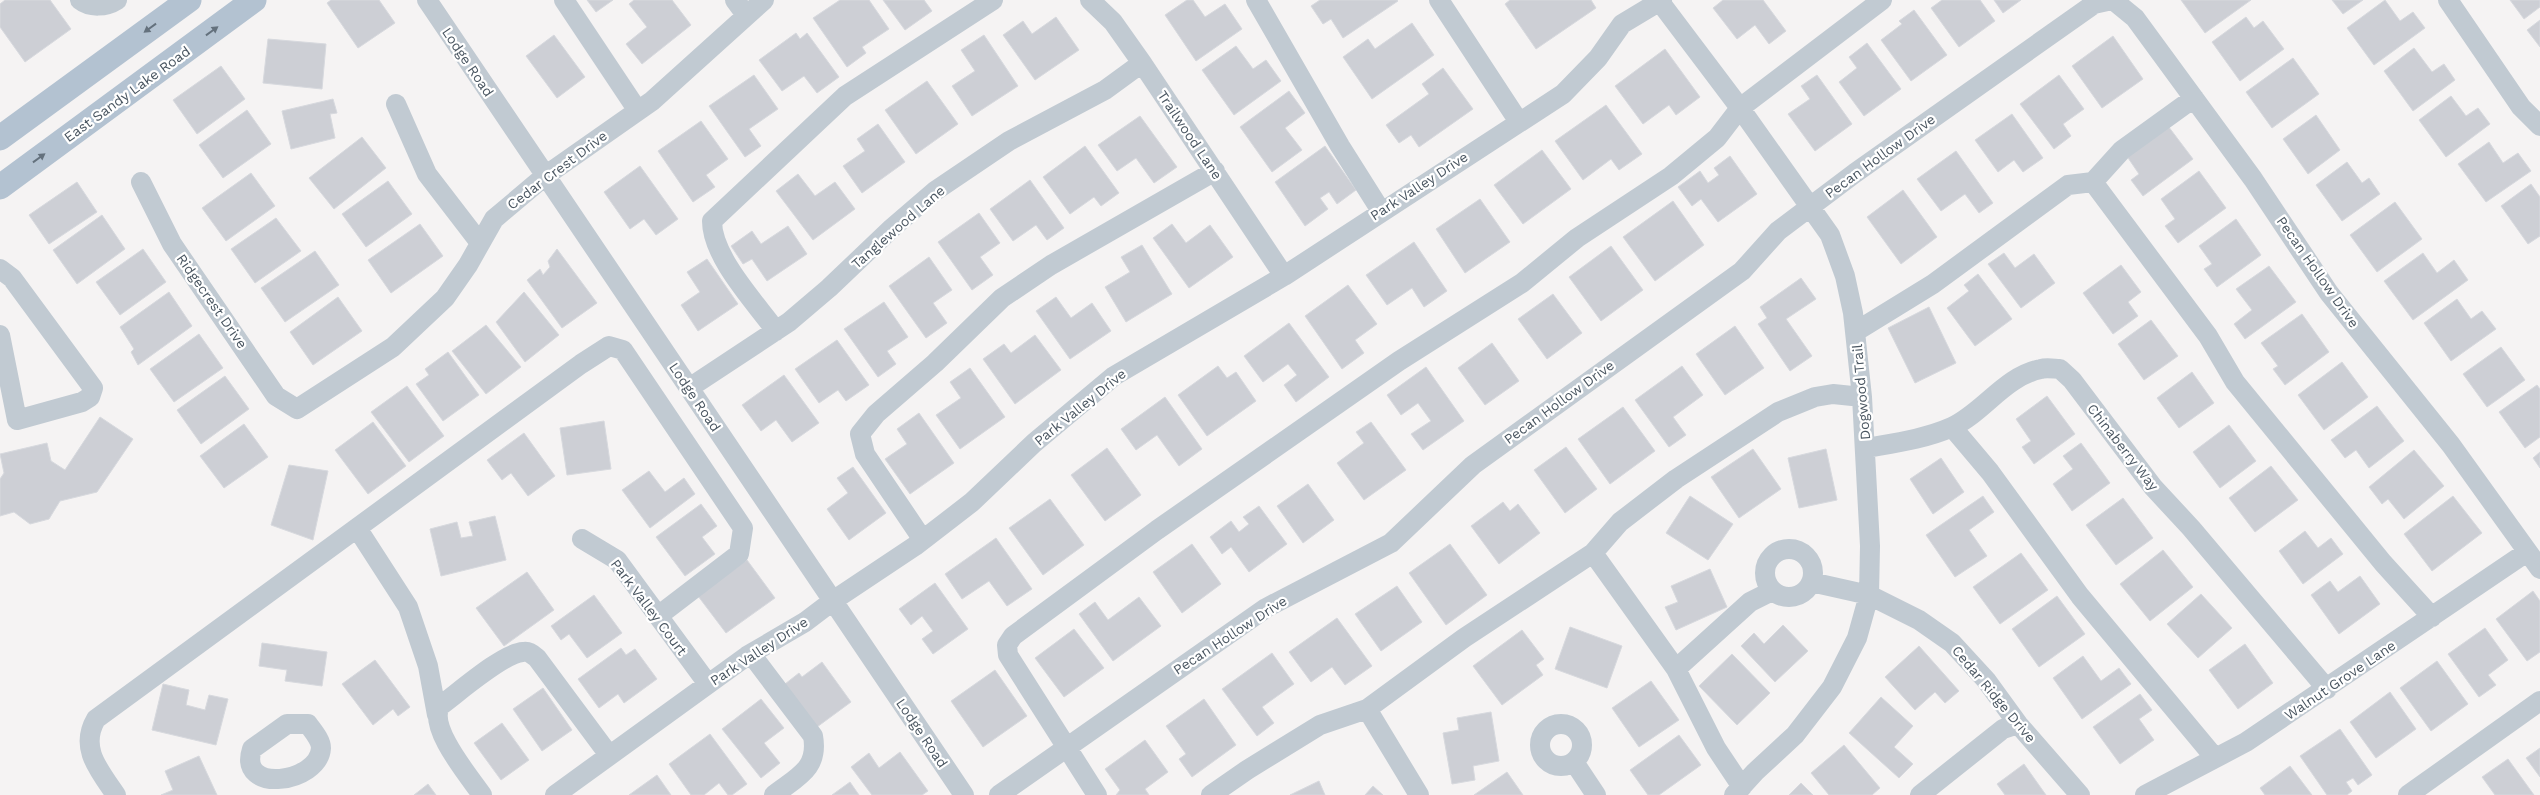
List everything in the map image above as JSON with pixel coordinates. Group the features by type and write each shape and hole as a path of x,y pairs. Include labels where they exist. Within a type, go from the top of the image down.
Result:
{"main road":[{"path":"0,138 189,0"},
{"name":"East Sandy Lake Road","path":"0,187 254,0"}],"street":[{"path":"80,0 86,4 97,6 117,0"},
{"name":"Lodge Road","path":"427,0 964,795"},
{"path":"564,0 638,111"},
{"name":"Cedar Crest Drive","path":"297,409 393,347 446,298 494,219 545,176 652,102 740,7 764,0"},
{"path":"776,331 724,259 712,236 712,221 845,96 993,0"},
{"name":"Trailwood Lane","path":"1090,0 1113,22 1142,63 1284,276"},
{"path":"1256,0 1340,146 1381,211"},
{"path":"1439,0 1519,122"},
{"path":"1097,795 1065,748 1008,655 1007,645 1014,636 1157,530 1399,361 1522,283 1577,238 1671,176 1717,138 1740,108 1882,0"},
{"name":"Pecan Hollow Drive","path":"999,795 1266,608 1391,542 1472,465 1742,271 1778,232 1810,207 2094,4 2113,0 2135,18 2254,179 2329,293 2451,445 2540,569"},
{"path":"2448,0 2521,106 2540,126"},
{"name":"Park Valley Drive","path":"555,795 751,654 804,622 923,540 972,502 1034,443 1114,376 1284,276 1563,94 1598,58 1622,24 1661,1"},
{"name":"Dogwood Trail","path":"1661,1 1830,235 1845,276 1855,332 1862,398 1870,546 1869,595 1857,638 1832,687 1795,735 1738,791"},
{"name":"Tanglewood Lane","path":"689,388 776,331 829,288 892,228 935,192 1009,141 1105,90 1142,63"},
{"path":"1855,332 1933,284 2068,185 2093,182 2122,150 2194,98"},
{"path":"396,104 427,174 480,244"},
{"path":"923,540 865,454 860,434 870,421 935,363 1002,298 1051,265 1215,172"},
{"name":"Ridgecrest Drive","path":"141,182 172,244 276,396 297,409"},
{"path":"2093,182 2208,336 2235,382 2383,564 2432,617"},
{"path":"0,269 12,278 93,388 90,397 82,402 9,422 0,335"},
{"path":"116,795 93,759 88,742 90,729 96,719 609,346 623,350 743,528 739,554 658,616"},
{"name":"Chinaberry Way","path":"1866,448 1914,439 1952,427 2017,378 2042,368 2060,369 2072,380 2153,487 2191,528 2327,689"},
{"path":"1211,795 1246,770 1320,725 1367,709 1464,638 1593,553 1620,522 1634,511 1684,474 1778,412 1815,397 1833,394 1862,398"},
{"path":"1952,427 1990,472 2080,596 2215,758"},
{"path":"357,528 408,607 428,666 437,716 447,744 482,795"},
{"name":"Park Valley Court","path":"582,540 617,560 708,684"},
{"path":"1787,549 1795,550 1808,559 1812,566 1811,582 1807,589 1794,597 1778,595 1772,591 1765,577 1768,562 1779,552 1787,549"},
{"name":"Walnut Grove Lane","path":"2145,795 2246,742 2527,552"},
{"path":"1593,553 1676,669 1738,791"},
{"name":"Cedar Ridge Drive","path":"1811,582 1869,595 1919,620 1952,643 1986,680 2018,724 2080,795"},
{"path":"1676,669 1750,602 1772,591"},
{"path":"437,716 440,706 507,656 520,652 530,652 609,756"},
{"path":"751,654 813,736 816,751 811,765 774,795"},
{"path":"2408,795 2540,701"},
{"path":"1367,709 1418,795"},
{"path":"1920,795 2003,729 2018,724"},
{"path":"1574,762 1596,795"}],"building":[{"path":"5,0 50,0 71,29 25,62 0,27 0,4"},
{"path":"331,0 379,0 395,23 358,48 327,3"},
{"path":"587,0 613,0 596,12"},
{"path":"634,0 672,0 691,25 642,64 626,44 647,27 629,4"},
{"path":"840,0 869,0 889,29 862,47 866,53 847,67 813,18"},
{"path":"883,0 924,0 932,11 905,30"},
{"path":"1187,0 1193,0 1205,17 1225,4 1242,29 1196,61 1165,15"},
{"path":"1320,0 1398,1 1343,38 1331,19 1323,24 1311,6"},
{"path":"1510,0 1591,0 1596,8 1536,49 1505,4"},
{"path":"1723,0 1763,0 1786,31 1769,44 1755,25 1737,39 1713,8"},
{"path":"1942,0 1980,0 1995,21 1959,47 1931,8"},
{"path":"1994,0 2021,0 2003,13"},
{"path":"2181,0 2251,0 2205,33"},
{"path":"2332,0 2363,0 2343,14"},
{"path":"2385,0 2400,21 2413,12 2425,28 2374,65 2347,28"},
{"path":"2510,0 2540,0 2540,7 2524,19"},
{"path":"1914,10 1947,55 1911,81 1881,40 1902,24 1899,21"},
{"path":"1056,17 1079,50 1035,80 1003,35 1023,21 1032,34"},
{"path":"2246,17 2254,28 2263,21 2284,49 2240,81 2212,42"},
{"path":"2540,20 2540,47 2527,30"},
{"path":"1412,23 1434,55 1372,99 1343,57 1368,39 1375,49"},
{"path":"796,33 800,39 807,33 839,77 817,93 804,76 782,91 759,60"},
{"path":"554,35 585,77 557,98 526,56"},
{"path":"984,35 1018,86 972,116 952,86 975,71 961,50"},
{"path":"2113,36 2143,79 2102,108 2072,66"},
{"path":"268,39 326,44 322,89 263,83"},
{"path":"1867,43 1901,89 1864,116 1839,82 1857,68 1849,57"},
{"path":"1236,46 1253,69 1266,60 1281,81 1234,115 1202,70"},
{"path":"2414,48 2432,72 2444,64 2455,80 2413,111 2384,71"},
{"path":"1665,49 1700,97 1676,115 1669,105 1643,124 1615,86"},
{"path":"2293,58 2319,94 2272,128 2246,92"},
{"path":"221,66 245,99 197,134 173,100"},
{"path":"1443,68 1473,109 1419,147 1411,135 1399,143 1386,125 1429,94 1422,84"},
{"path":"754,75 778,109 749,129 761,146 745,157 709,106"},
{"path":"1817,75 1852,124 1815,151 1788,114 1810,99 1801,86"},
{"path":"2059,75 2084,109 2063,124 2071,136 2054,149 2020,104"},
{"path":"927,81 958,124 916,154 885,110"},
{"path":"1289,91 1305,113 1285,128 1302,150 1272,172 1240,127"},
{"path":"2451,96 2466,116 2478,108 2490,124 2446,157 2419,120"},
{"path":"333,99 337,113 330,114 335,138 291,149 282,111"},
{"path":"1606,105 1642,154 1619,170 1611,159 1583,180 1555,141"},
{"path":"247,110 271,144 223,178 199,145"},
{"path":"2012,114 2043,158 2023,172 2014,160 1998,172 1975,140"},
{"path":"2316,115 2340,150 2308,174 2283,139"},
{"path":"1140,116 1177,167 1154,183 1136,158 1117,171 1098,145"},
{"path":"701,121 728,159 706,175 715,187 693,202 658,151"},
{"path":"2165,122 2193,159 2143,196 2131,180 2139,174 2124,152"},
{"path":"878,124 905,162 862,193 843,166 865,151 857,139"},
{"path":"362,137 386,168 334,209 309,178"},
{"path":"2489,142 2503,163 2518,153 2531,171 2486,202 2458,164"},
{"path":"1085,146 1119,193 1101,206 1094,197 1070,214 1043,177"},
{"path":"1325,146 1356,190 1337,204 1329,192 1320,198 1328,209 1305,226 1275,182"},
{"path":"1542,150 1571,189 1523,224 1494,185"},
{"path":"1956,151 1993,203 1979,213 1965,194 1941,211 1917,179"},
{"path":"1730,156 1757,194 1718,222 1701,199 1692,206 1678,187 1700,171 1708,183 1719,175 1714,168"},
{"path":"2347,162 2362,183 2369,178 2380,194 2342,221 2316,185"},
{"path":"640,166 678,219 656,235 644,219 630,229 604,192"},
{"path":"2199,171 2226,208 2178,243 2165,226 2175,219 2161,199"},
{"path":"251,173 275,206 226,241 202,208"},
{"path":"798,174 815,196 835,182 855,209 813,240 776,191"},
{"path":"1030,180 1064,228 1047,240 1036,225 1013,241 990,209"},
{"path":"388,181 412,214 366,247 342,214"},
{"path":"77,182 97,212 49,244 29,215"},
{"path":"2531,184 2540,197 2540,236 2528,244 2501,206"},
{"path":"1903,190 1937,237 1901,264 1867,217"},
{"path":"1480,199 1510,242 1465,273 1436,229"},
{"path":"1673,201 1704,245 1655,281 1623,237"},
{"path":"2395,202 2422,239 2377,272 2350,235"},
{"path":"979,213 1000,243 980,257 993,275 972,290 938,242"},
{"path":"102,215 125,249 77,284 53,250"},
{"path":"276,218 301,251 255,283 231,249"},
{"path":"2236,219 2261,255 2217,287 2204,269 2212,264 2199,246"},
{"path":"420,224 443,256 391,293 368,260"},
{"path":"1172,224 1186,243 1210,225 1233,257 1189,288 1153,238"},
{"path":"788,226 807,254 767,281 752,259 743,264 731,246 752,231 761,244"},
{"path":"1414,242 1447,291 1424,307 1412,288 1387,305 1366,275"},
{"path":"1142,245 1172,294 1126,322 1105,287 1130,272 1121,257"},
{"path":"1611,246 1643,290 1601,321 1569,277"},
{"path":"143,249 166,282 120,315 96,282"},
{"path":"557,249 597,303 562,328 527,280 540,269 543,275 550,267 548,261"},
{"path":"315,251 339,285 285,322 261,288"},
{"path":"2004,253 2015,268 2034,254 2055,283 2021,308 1988,264"},
{"path":"2423,253 2437,273 2454,260 2468,280 2413,320 2384,281"},
{"path":"929,257 952,290 933,303 947,323 926,338 889,286"},
{"path":"707,259 738,304 698,331 681,305 700,292 687,272"},
{"path":"2121,265 2141,292 2128,302 2138,316 2113,334 2083,293"},
{"path":"2269,266 2296,302 2245,339 2234,324 2252,310 2236,289"},
{"path":"1978,274 2012,319 1975,346 1947,308 1969,291 1964,285"},
{"path":"1801,278 1816,299 1786,319 1812,356 1790,371 1758,324 1767,318 1760,307"},
{"path":"1348,285 1377,324 1355,340 1364,353 1342,369 1305,316"},
{"path":"169,292 192,326 138,365 131,352 134,349 120,327"},
{"path":"524,292 559,335 525,362 496,322"},
{"path":"1553,294 1582,333 1547,359 1518,319"},
{"path":"338,297 362,331 313,365 290,332"},
{"path":"1056,297 1071,318 1092,303 1111,331 1070,359 1036,311"},
{"path":"2457,299 2471,319 2482,311 2496,329 2451,361 2424,323"},
{"path":"884,302 908,337 887,351 896,364 878,377 844,329"},
{"path":"1929,307 1956,363 1915,383 1888,328"},
{"path":"2302,314 2329,352 2285,385 2273,369 2278,366 2261,343"},
{"path":"2151,320 2178,356 2144,380 2118,344"},
{"path":"1289,323 1329,377 1296,402 1284,385 1297,375 1288,364 1263,382 1244,356"},
{"path":"486,325 521,367 486,394 452,351"},
{"path":"1735,326 1764,368 1725,395 1696,354"},
{"path":"199,334 223,368 174,402 150,369"},
{"path":"1035,335 1061,370 1015,404 983,359 1004,344 1011,353"},
{"path":"837,340 869,385 846,401 838,390 819,403 795,369"},
{"path":"1492,343 1519,381 1485,405 1458,368"},
{"path":"2501,347 2525,380 2487,407 2463,374"},
{"path":"448,352 479,395 443,421 416,384 429,375 425,369"},
{"path":"2342,362 2368,397 2324,430 2298,395"},
{"path":"1218,366 1227,378 1236,372 1256,401 1207,436 1178,395"},
{"path":"1682,366 1703,395 1673,417 1686,435 1669,447 1635,400"},
{"path":"1426,367 1464,421 1423,450 1411,434 1431,421 1418,403 1401,415 1387,395"},
{"path":"970,368 1005,417 960,449 936,415 961,398 950,382"},
{"path":"2192,372 2214,403 2179,428 2157,398"},
{"path":"784,375 819,423 792,442 776,420 761,431 742,405"},
{"path":"225,376 249,409 201,444 177,410"},
{"path":"2537,385 2540,389 2540,437 2525,448 2499,412"},
{"path":"407,386 444,436 409,462 371,412"},
{"path":"2047,396 2075,434 2034,464 2022,447 2031,441 2016,419"},
{"path":"1165,397 1202,449 1179,466 1157,435 1136,450 1121,429"},
{"path":"2377,406 2404,441 2369,468 2356,450 2345,458 2331,440"},
{"path":"1623,407 1655,451 1610,484 1578,439"},
{"path":"919,413 954,463 910,494 885,459 907,444 897,429"},
{"path":"100,417 133,439 97,492 60,501 49,519 30,524 14,512 0,516 0,479 4,473 0,454 47,443 51,461 65,470"},
{"path":"604,421 611,469 567,475 560,428"},
{"path":"373,422 406,466 368,494 335,450"},
{"path":"1371,422 1406,470 1364,500 1337,463 1364,443 1356,432"},
{"path":"244,424 268,457 224,488 200,456"},
{"path":"2229,425 2256,461 2220,488 2193,452"},
{"path":"524,433 555,476 528,496 511,473 502,480 487,460"},
{"path":"2081,443 2110,483 2072,511 2053,484 2073,469 2063,456"},
{"path":"1566,447 1597,489 1565,513 1534,470"},
{"path":"1107,448 1141,495 1105,521 1071,475"},
{"path":"1753,449 1781,489 1739,518 1711,477"},
{"path":"1826,449 1837,500 1799,508 1788,458"},
{"path":"2414,450 2444,486 2404,519 2388,499 2382,504 2369,487"},
{"path":"2540,452 2540,468 2533,458"},
{"path":"1941,458 1964,492 1933,514 1910,479"},
{"path":"289,465 328,471 313,540 271,525"},
{"path":"2271,466 2298,500 2255,532 2229,498"},
{"path":"853,467 886,513 849,540 827,509 848,493 837,478"},
{"path":"649,471 665,492 684,478 695,494 650,528 622,490"},
{"path":"1308,484 1334,520 1303,543 1277,506"},
{"path":"1690,496 1733,524 1708,560 1666,533"},
{"path":"1983,496 1994,512 1969,530 1987,556 1955,577 1926,535"},
{"path":"2453,496 2482,533 2432,571 2404,534"},
{"path":"2123,498 2153,538 2116,565 2086,525"},
{"path":"1050,499 1084,545 1043,575 1009,528"},
{"path":"1503,502 1510,511 1518,504 1540,533 1499,564 1471,526"},
{"path":"701,504 717,526 702,537 715,554 685,576 656,537"},
{"path":"1259,506 1287,544 1249,572 1231,547 1222,554 1210,537 1231,521 1239,532 1249,524 1243,517"},
{"path":"495,516 506,560 441,576 430,529 457,522 461,538 473,536 469,522"},
{"path":"2305,531 2318,548 2331,538 2343,554 2303,584 2279,551"},
{"path":"996,538 1032,589 1007,606 989,581 962,599 945,574"},
{"path":"1192,544 1221,584 1182,613 1153,572"},
{"path":"1450,544 1487,595 1446,625 1409,573"},
{"path":"2163,550 2193,587 2150,621 2120,584"},
{"path":"2021,553 2048,590 2000,624 1973,587"},
{"path":"747,560 775,598 726,633 698,596"},
{"path":"1710,569 1727,607 1676,630 1665,607 1678,602 1671,586"},
{"path":"527,572 554,610 504,646 476,608"},
{"path":"2360,576 2380,604 2339,634 2311,595 2330,581 2338,592"},
{"path":"935,583 968,629 933,654 922,639 933,631 922,616 911,625 899,609"},
{"path":"1397,586 1422,622 1381,651 1355,614"},
{"path":"2533,591 2540,601 2540,652 2527,661 2496,619"},
{"path":"2201,594 2232,628 2198,658 2167,624"},
{"path":"594,595 622,633 587,658 569,634 561,640 551,626"},
{"path":"2057,596 2085,634 2039,667 2012,629"},
{"path":"1139,597 1161,626 1113,661 1079,614 1095,602 1108,620"},
{"path":"1337,618 1372,666 1345,685 1332,667 1311,682 1289,652"},
{"path":"1783,625 1808,651 1775,682 1741,646 1754,633 1764,644"},
{"path":"1570,627 1622,646 1607,688 1555,669"},
{"path":"2485,628 2508,660 2488,675 2496,685 2479,697 2448,654"},
{"path":"1074,629 1104,668 1064,697 1035,658"},
{"path":"1522,630 1544,659 1536,665 1543,675 1502,705 1473,666"},
{"path":"262,643 327,652 322,686 285,681 287,670 259,666"},
{"path":"2245,644 2273,683 2238,709 2209,670"},
{"path":"1919,646 1959,691 1945,703 1935,692 1915,710 1885,677"},
{"path":"621,648 626,655 635,649 657,679 624,703 618,694 599,708 578,679"},
{"path":"1272,653 1294,684 1262,707 1274,723 1257,736 1222,689"},
{"path":"1732,654 1770,693 1737,725 1699,686"},
{"path":"2083,656 2101,681 2119,668 2131,684 2082,719 2053,678"},
{"path":"375,660 410,707 398,716 393,709 373,725 342,684"},
{"path":"2437,661 2468,704 2431,731 2400,688"},
{"path":"822,662 851,702 817,727 785,684 799,673 802,677"},
{"path":"995,670 1027,716 983,747 951,701"},
{"path":"1651,681 1679,720 1639,747 1612,708"},
{"path":"163,684 189,690 186,705 205,710 209,695 228,699 216,745 152,730"},
{"path":"543,688 572,730 542,751 513,709"},
{"path":"2390,692 2416,729 2376,758 2350,722"},
{"path":"2140,694 2152,710 2139,719 2154,740 2120,764 2093,727"},
{"path":"1881,697 1913,726 1894,747 1913,764 1899,778 1849,733"},
{"path":"761,699 784,728 764,743 780,763 761,778 722,729"},
{"path":"1204,699 1236,745 1192,777 1179,759 1186,754 1166,726"},
{"path":"1491,712 1499,761 1473,766 1475,780 1452,784 1443,733 1459,730 1457,718"},
{"path":"502,723 529,760 501,780 474,743"},
{"path":"2340,729 2372,775 2358,785 2353,778 2346,782 2352,791 2347,795 2327,795 2300,756"},
{"path":"710,734 747,784 732,795 728,795 719,783 704,795 691,795 669,764"},
{"path":"1679,735 1701,765 1659,795 1648,795 1630,770"},
{"path":"1145,740 1168,772 1145,789 1149,795 1116,795 1120,790 1105,769"},
{"path":"1844,745 1880,788 1872,795 1829,795 1811,773"},
{"path":"2540,748 2540,777 2526,758"},
{"path":"900,752 928,791 922,795 872,795 851,767 869,753 879,768"},
{"path":"199,756 217,795 161,795 173,790 165,771"},
{"path":"2508,759 2534,795 2495,795 2482,777"},
{"path":"2024,764 2046,795 2005,795 1997,784"},
{"path":"2290,766 2312,795 2265,795 2260,788"},
{"path":"1507,772 1523,795 1474,795"},
{"path":"657,775 671,795 629,795"},
{"path":"1319,781 1325,795 1290,795"},
{"path":"850,782 859,795 832,795"},
{"path":"1801,783 1813,795 1789,795"},
{"path":"428,784 436,795 414,795"},
{"path":"1373,786 1383,795 1365,795"}]}
